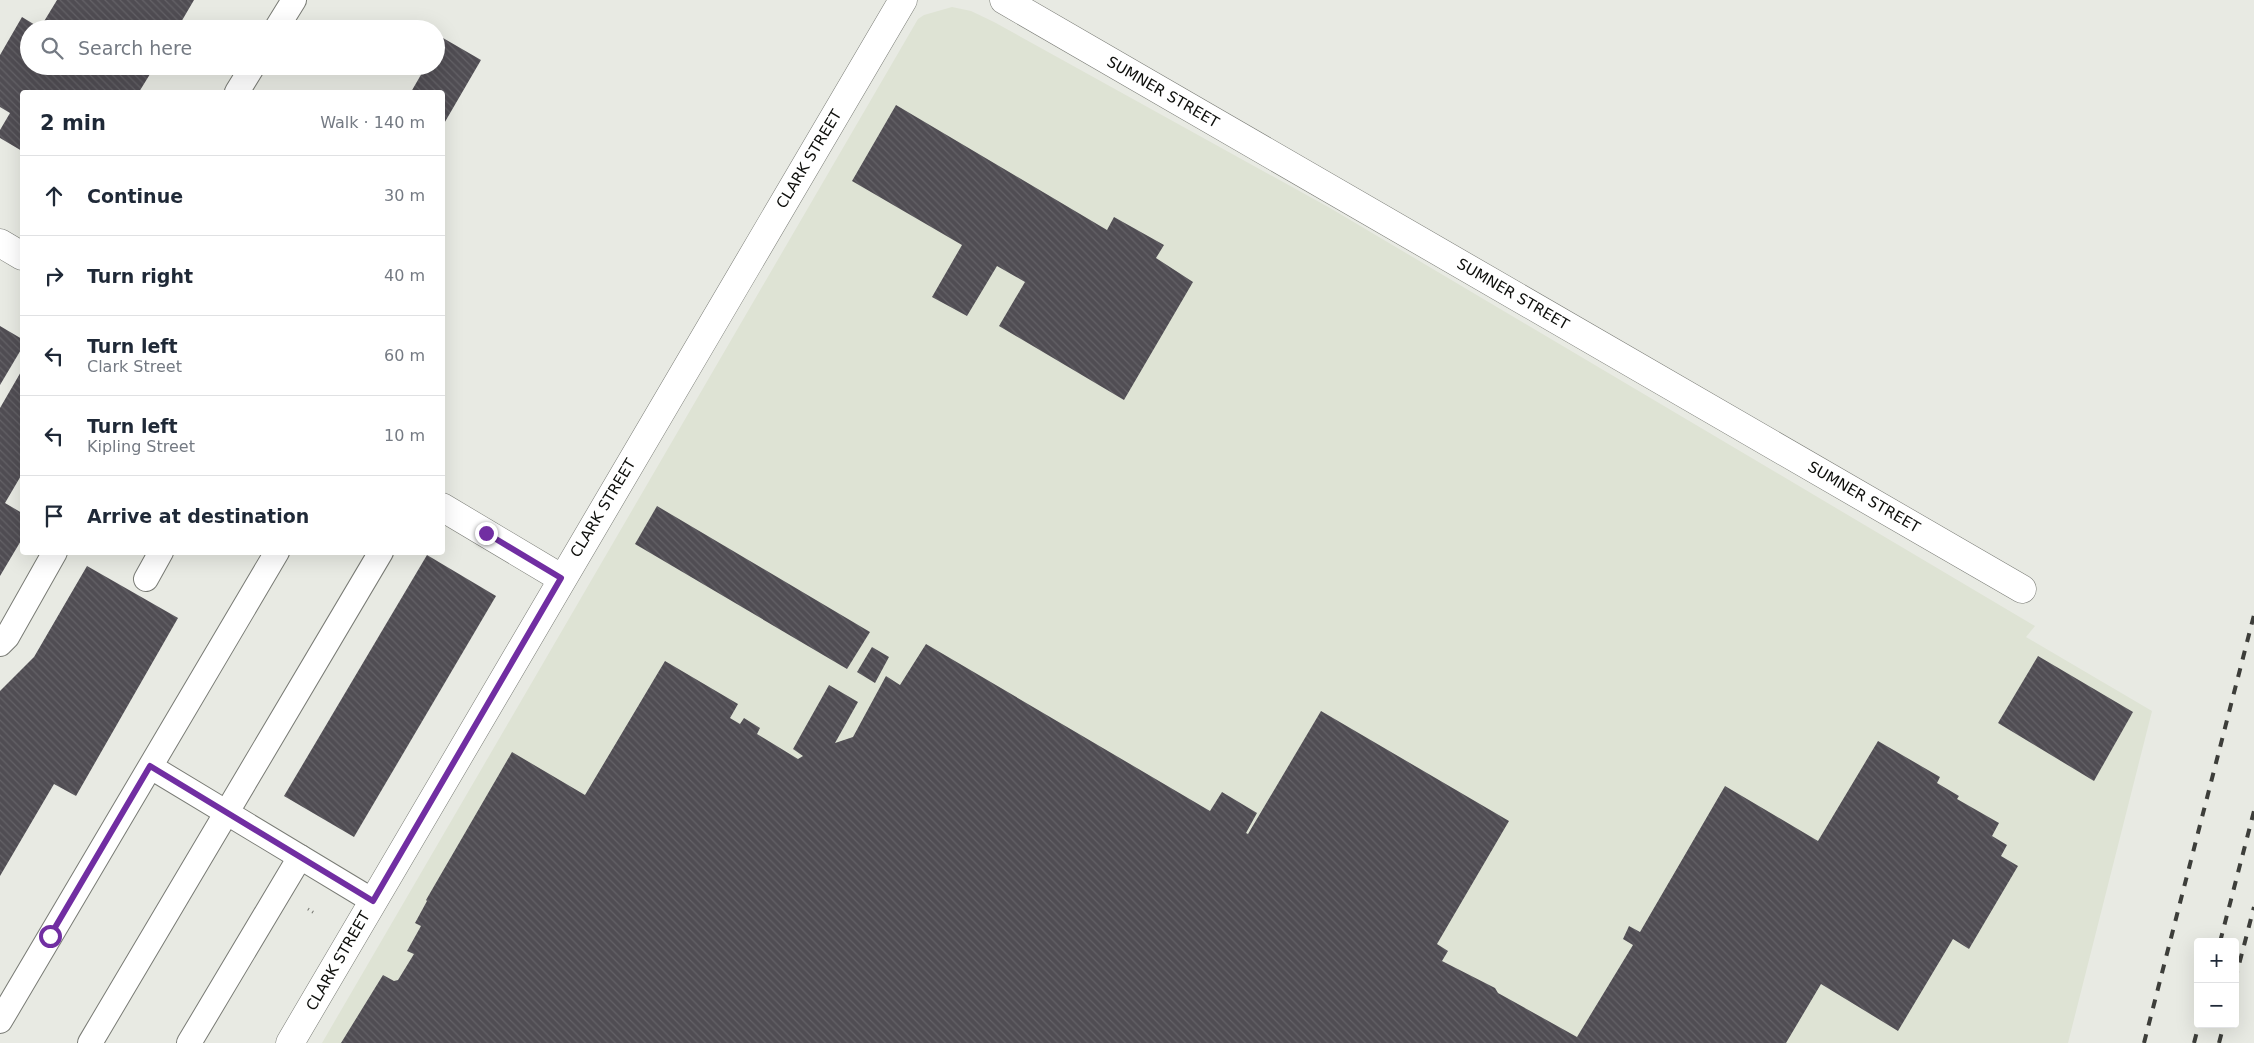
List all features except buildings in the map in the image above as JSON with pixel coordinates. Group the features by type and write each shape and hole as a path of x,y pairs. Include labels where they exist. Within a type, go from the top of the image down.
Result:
{"street":[{"name":"CLARK STREET","path":"290,1043 561,578 903,0"},
{"name":"SUMNER STREET","path":"1004,0 2022,589"},
{"path":"0,243 20,255"},
{"path":"445,509 561,578"}],"lane":[{"path":"282,20 294,0"},
{"path":"238,90 247,75"},
{"path":"0,644 7,637 53,555"},
{"path":"146,579 160,555"},
{"path":"0,1020 276,555"},
{"path":"90,1043 379,555"},
{"path":"150,766 373,901"},
{"path":"190,1043 300,857"}],"shaded area":[{"path":"952,7 971,11 994,22 1330,208 2035,626 2026,637 2152,711 2068,1043 322,1043 918,19 924,15"}],"railway":[{"path":"2144,1043 2254,615"},
{"path":"2221,938 2254,811"},
{"path":"2239,965 2254,907"},
{"path":"2194,1043 2198,1028"},
{"path":"2219,1043 2223,1028"}],"route":[{"path":"50,936 150,766 373,901 561,578 486,533"}]}
